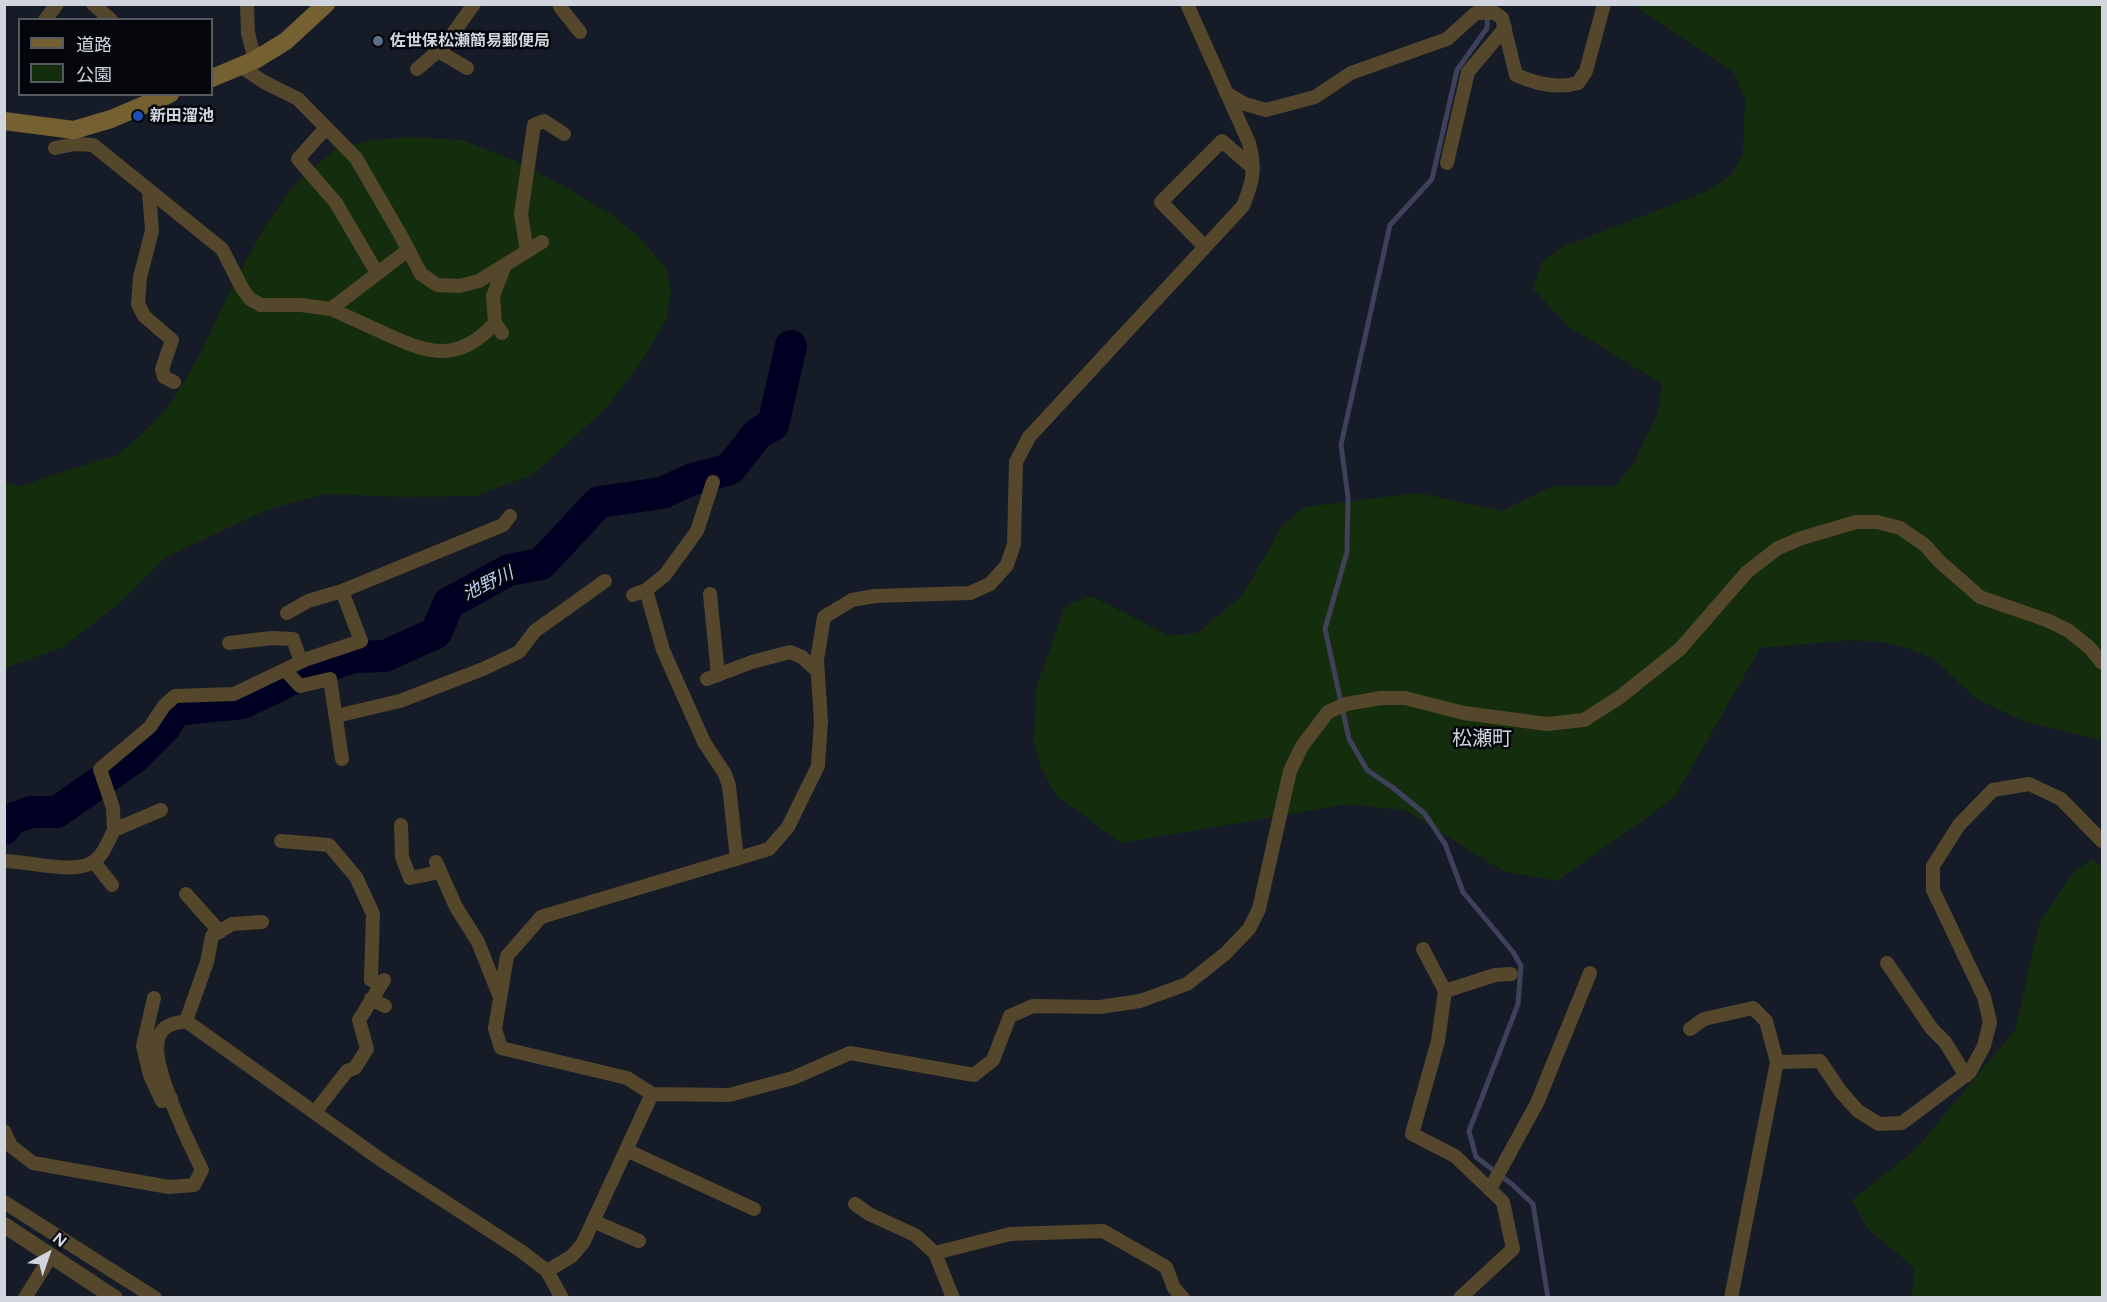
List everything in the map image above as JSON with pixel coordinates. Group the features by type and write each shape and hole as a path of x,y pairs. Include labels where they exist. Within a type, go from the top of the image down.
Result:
{"main road":[{"path":"213,78 247,63 286,41 326,4"},
{"path":"4,121 74,130 85,136 150,98"}],"street":[{"path":"46,18 57,4"},
{"path":"247,4 247,63 264,82 297,99 356,158 421,274 437,285 459,286 479,281 542,242"},
{"path":"417,69 444,46 474,4"},
{"path":"1187,4 1249,143 1253,158 1253,182 1243,206 1029,437 1016,462 1014,544 1007,565 990,584 970,594 875,596 852,600 824,617 816,660 821,721 818,766 788,827 770,849 541,917 507,956 495,1029 501,1048 627,1078 652,1094 729,1095 793,1078 850,1053 974,1075 993,1060 1010,1016 1033,1005 1100,1007 1140,1001 1187,984 1225,954 1249,929 1259,909 1290,771 1302,746 1328,712 1346,704 1381,698 1405,698 1464,713 1547,724 1584,720 1620,698 1680,649 1747,572 1778,548 1802,538 1856,522 1876,522 1900,528 1925,545 1980,597 2049,621 2069,631 2090,648 2103,663"},
{"path":"558,5 580,32"},
{"path":"1226,93 1245,104 1266,110 1315,98 1351,73 1447,39 1476,13 1495,13 1502,18 1516,75 1529,81 1563,87 1578,83 1586,71 1602,8"},
{"path":"1447,163 1468,72 1505,28"},
{"path":"438,51 467,68"},
{"path":"527,251 521,214 534,125 544,121 564,134"},
{"path":"326,128 298,159 336,203 377,273"},
{"path":"55,148 75,144 85,136 93,145 222,249 242,288 261,306 331,309 418,349 441,352 469,345 498,328 493,296 505,265"},
{"path":"1205,247 1161,202 1222,141 1253,168"},
{"path":"149,190 152,231 140,277 138,304 144,316 172,340 162,369 164,377 174,382"},
{"path":"331,309 408,249"},
{"path":"713,482 697,531 665,575 639,592 704,742 725,774 729,786 737,859"},
{"path":"287,613 308,601 342,591 502,525 510,516"},
{"path":"336,716 400,701 483,669 519,652 535,631 605,580"},
{"path":"4,861 79,867 94,862 103,851 114,830 112,808 100,769 150,727 164,706 175,696 234,694 301,662 361,640 342,591"},
{"path":"710,594 712,677 752,662 790,652 802,657 818,671"},
{"path":"229,644 272,638 293,639 301,662"},
{"path":"285,670 300,686 330,679 342,759"},
{"path":"1778,1062 1820,1061 1841,1092 1858,1111 1879,1124 1902,1123 1970,1072 1984,1046 1990,1022 1984,997 1933,890 1933,866 1959,825 1993,790 2029,784 2061,799 2103,841"},
{"path":"114,830 161,810"},
{"path":"401,825 402,857 410,878 438,867 456,907 478,942 500,997"},
{"path":"281,841 329,845 356,877 373,914 371,980 382,982 358,1020 367,1049 355,1068 347,1071 315,1112"},
{"path":"94,862 112,885"},
{"path":"186,894 220,932"},
{"path":"186,1021 207,962 212,936 232,924 262,922"},
{"path":"1423,949 1445,991 1438,1041 1412,1134 1455,1156 1503,1202 1513,1249 1460,1298"},
{"path":"1887,963 1932,1029 1945,1042 1966,1076"},
{"path":"1490,1190 1537,1103 1590,973"},
{"path":"1445,991 1496,975 1511,974"},
{"path":"154,998 143,1046 150,1075 162,1101 171,1098"},
{"path":"372,999 385,1006"},
{"path":"1690,1029 1704,1019 1753,1008 1766,1021 1778,1062 1731,1298"},
{"path":"4,1131 11,1146 33,1162 169,1187 194,1185 202,1170 179,1122 156,1052 160,1035 170,1024 186,1021 384,1162 521,1251 547,1271 562,1298"},
{"path":"547,1271 572,1256 583,1243 652,1094"},
{"path":"626,1150 754,1209"},
{"path":"4,1202 155,1298"},
{"path":"855,1204 869,1214 915,1235 935,1253 953,1298"},
{"path":"593,1221 639,1241"},
{"path":"4,1225 115,1298"},
{"path":"935,1253 1010,1234 1103,1231 1166,1266 1174,1288 1183,1298"},
{"path":"25,1298 51,1256"}],"green space":[{"path":"1637,5 2102,5 2102,740 2025,722 1974,697 1935,660 1908,648 1880,642 1851,640 1760,648 1674,798 1557,881 1503,871 1407,811 1349,804 1121,843 1056,795 1042,770 1034,744 1036,688 1065,606 1091,596 1170,636 1197,633 1242,596 1283,525 1305,507 1418,493 1502,511 1553,486 1615,486 1633,464 1658,413 1662,384 1569,327 1533,289 1542,262 1564,246 1703,193 1730,177 1743,153 1745,99 1734,73 1638,8"},
{"path":"411,137 462,140 510,159 562,185 615,217 638,236 666,268 671,290 667,318 642,361 604,410 534,474 475,496 405,497 326,494 266,510 165,558 121,602 63,647 5,668 5,482 20,487 118,455 171,403 199,356 242,267 268,222 292,188 335,149 371,140"},
{"path":"2092,859 2102,867 2102,1297 1912,1297 1914,1268 1867,1228 1852,1200 1916,1149 2015,1030 2039,925 2070,876"}],"waterway":[{"path":"1488,4 1487,28 1457,70 1432,179 1390,225 1341,445 1348,497 1347,552 1325,629 1349,739 1367,770 1424,813 1445,844 1463,892 1513,952 1521,966 1518,1004 1469,1131 1476,1157 1513,1185 1533,1204 1548,1298"},
{"name":"池野川","path":"4,829 11,819 31,812 57,812 135,757 165,727 175,710 242,703 299,676 353,657 385,656 436,633 449,603 509,570 541,564 599,502 662,493 690,480 730,469 758,433 773,425 791,346"}],"place":[{"name":"佐世保松瀬簡易郵便局","path":"378,41"},
{"name":"新田溜池","path":"138,116"}],"district":[{"name":"松瀬町","path":"1482,739"}]}
